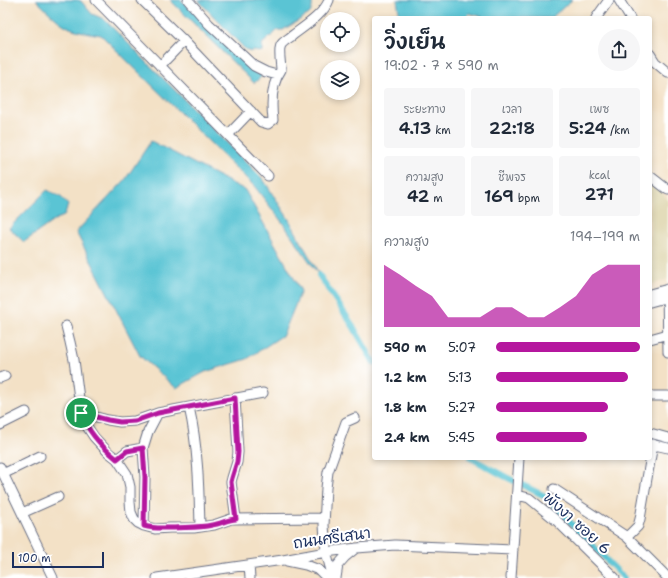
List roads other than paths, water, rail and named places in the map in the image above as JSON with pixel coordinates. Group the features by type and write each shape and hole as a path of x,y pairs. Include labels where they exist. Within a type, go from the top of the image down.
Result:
{"street":[{"path":"96,0 268,176"},
{"path":"142,0 184,41 261,122 268,124 273,120 272,103 274,84 277,75 281,70 281,44 320,13 327,5 329,0"},
{"path":"188,0 209,24 254,66 266,72 277,75"},
{"path":"597,16 609,0"},
{"path":"619,0 629,16"},
{"path":"160,66 184,41"},
{"path":"652,57 655,62 668,73"},
{"path":"228,135 251,111"},
{"path":"652,178 668,190"},
{"path":"652,294 668,293"},
{"path":"652,301 668,293"},
{"path":"668,293 668,352"},
{"path":"66,326 74,360 81,413 84,422 94,437 117,459 127,474 134,519 144,526 155,529 200,527 214,525 231,519 324,518"},
{"path":"652,338 668,334"},
{"path":"81,413 120,422 135,421 158,413 263,393"},
{"path":"652,396 668,396"},
{"path":"235,398 238,452 237,462 231,482 236,519"},
{"path":"189,407 193,425 197,461 200,527"},
{"path":"0,425 26,412"},
{"path":"144,526 145,477 143,448 148,432 158,413"},
{"path":"333,578 326,552 324,518 328,472 346,422 355,418"},
{"path":"652,434 668,438"},
{"path":"652,444 668,448"},
{"path":"117,459 127,451 143,448"},
{"path":"40,456 2,470 53,578"},
{"path":"511,578 519,460"},
{"path":"627,537 638,526 649,460"},
{"path":"554,489 627,537 668,578"},
{"name":"พังงา ซอย 6","path":"517,493 529,498 557,521 615,578"},
{"path":"22,513 58,497"},
{"name":"ถนนศรีเสนา","path":"157,578 283,560 326,552 395,545 513,550"},
{"path":"336,578 338,565 345,557 357,548"},
{"path":"283,560 306,565 319,570 327,578"},
{"path":"249,564 250,578"}],"water":[{"path":"36,0 81,1 92,14 104,19 263,179 288,218 323,281 282,222 255,187 101,35 70,28 56,19"},
{"path":"170,0 181,0 262,76 254,83"},
{"path":"198,0 312,0 312,6 309,14 283,30 278,30 262,44 262,51 250,52 245,49"},
{"path":"397,0 572,0 553,16 480,16 469,13 468,16 400,16"},
{"path":"151,141 245,190 301,291 283,335 247,359 205,372 176,388 140,356 76,232 125,180"},
{"path":"47,190 61,197 68,205 64,216 56,219 24,242 9,228"}],"waterway":[{"path":"319,275 353,326 372,359"},
{"path":"475,460 545,496 624,578"}]}
